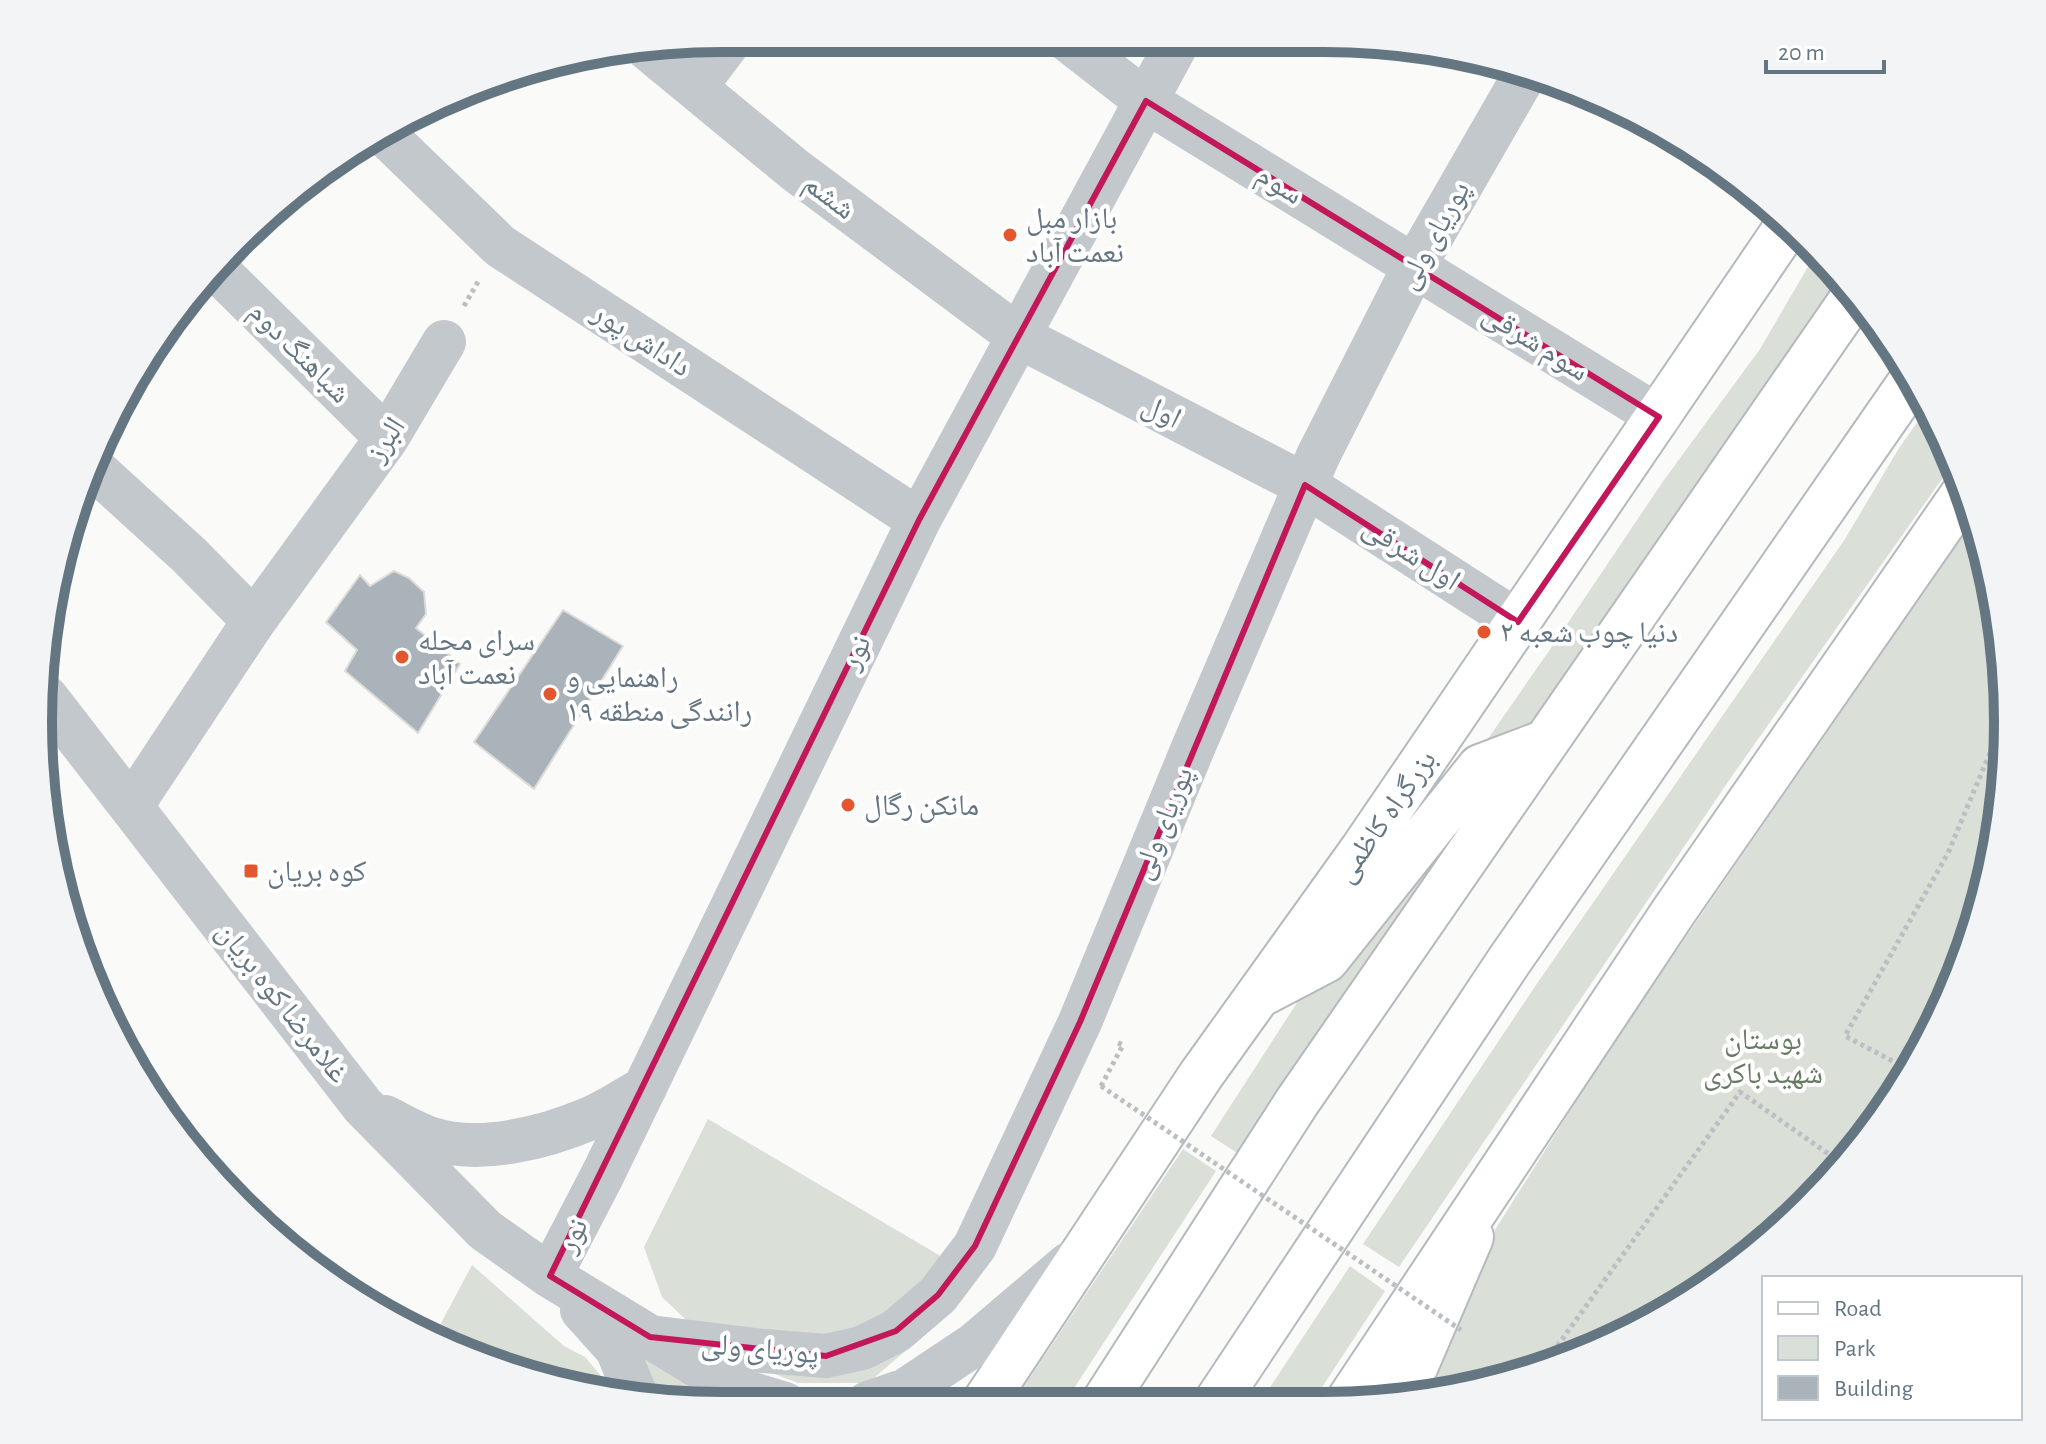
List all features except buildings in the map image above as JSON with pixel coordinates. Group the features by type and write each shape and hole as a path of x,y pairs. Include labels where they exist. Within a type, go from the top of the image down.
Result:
{"main road":[{"name":"بزرگراه کاظمی","path":"991,1392 1201,1075 1363,849 1782,233"},
{"path":"1110,1392 1297,1102 1848,305"},
{"path":"1223,1392 1509,961 1905,389"},
{"path":"1355,1391 1674,911 1957,503"},
{"path":"1257,997 1326,960 1480,767 1546,742"},
{"path":"1407,1386 1497,1177"}],"street":[{"path":"695,87 721,52"},
{"name":"سوم","path":"1083,52 1146,101 1414,267"},
{"name":"نور","path":"550,1276 645,1088 919,520 1172,52"},
{"name":"ششم","path":"656,56 795,170 1018,336"},
{"name":"پوریای ولی","path":"650,1337 826,1356 862,1348 896,1331 938,1295 975,1246 1080,1022 1305,485 1414,267 1520,82"},
{"name":"داداش پور","path":"390,140 500,246 919,520"},
{"name":"سوم شرقی","path":"1414,267 1659,417"},
{"name":"شباهنگ دوم","path":"222,275 387,438"},
{"name":"اول","path":"1018,336 1305,485"},
{"name":"البرز","path":"132,805 254,621 387,438 444,342"},
{"path":"100,474 189,555 254,621"},
{"name":"اول شرقی","path":"1305,485 1518,622"},
{"name":"غلامرضا کوه بریان","path":"52,705 363,1106 485,1230 550,1276"},
{"path":"363,1106 429,1138 460,1145 495,1144 542,1135 592,1118 645,1088"},
{"path":"900,1392 975,1344 1086,1249"},
{"path":"550,1276 734,1386 751,1392"},
{"path":"550,1276 617,1349 632,1386"}],"path":[{"path":"444,342 500,246"},
{"path":"1899,1065 1845,1036 1948,853 1993,744"},
{"path":"1123,1045 1101,1086 1461,1330"},
{"path":"1554,1350 1740,1092 1833,1157"}],"highlighted area":[{"path":"1146,101 1659,417 1518,622 1305,485 1080,1022 975,1246 938,1295 896,1331 826,1356 650,1337 550,1276 919,520"}],"green space":[{"path":"1811,262 1834,288 1637,581 1242,1156 1211,1136 1300,998 1391,878 1664,480 1760,349"},
{"path":"1920,418 1946,474 1732,776 1399,1267 1363,1244 1534,988 1845,539"},
{"name":"بوستان شهید باکری","path":"1966,532 1981,591 1993,678 1993,766 1988,809 1971,895 1943,978 1925,1018 1881,1094 1856,1130 1798,1196 1732,1254 1696,1279 1620,1323 1580,1341 1497,1369 1421,1384 1476,1260 1610,1047"},
{"path":"708,1119 971,1274 923,1336 868,1383 798,1383 744,1362 705,1338 662,1297 644,1247"},
{"path":"1183,1149 1216,1171 1072,1392 1020,1392"},
{"path":"472,1265 564,1346 585,1357 605,1381 507,1356 438,1328"},
{"path":"1350,1266 1385,1291 1319,1392 1267,1392"},
{"path":"633,1345 707,1392 678,1391 648,1388"}],"place":[{"name":"بازار مبل نعمت آباد","path":"1010,235"},
{"name":"دنیا چوب شعبه ۲","path":"1484,632"},
{"name":"سرای محله نعمت آباد","path":"402,657"},
{"name":"راهنمایی و رانندگی منطقه ۱۹","path":"550,694"},
{"name":"مانکن رگال","path":"848,805"},
{"name":"کوه بریان","path":"251,871"}]}
